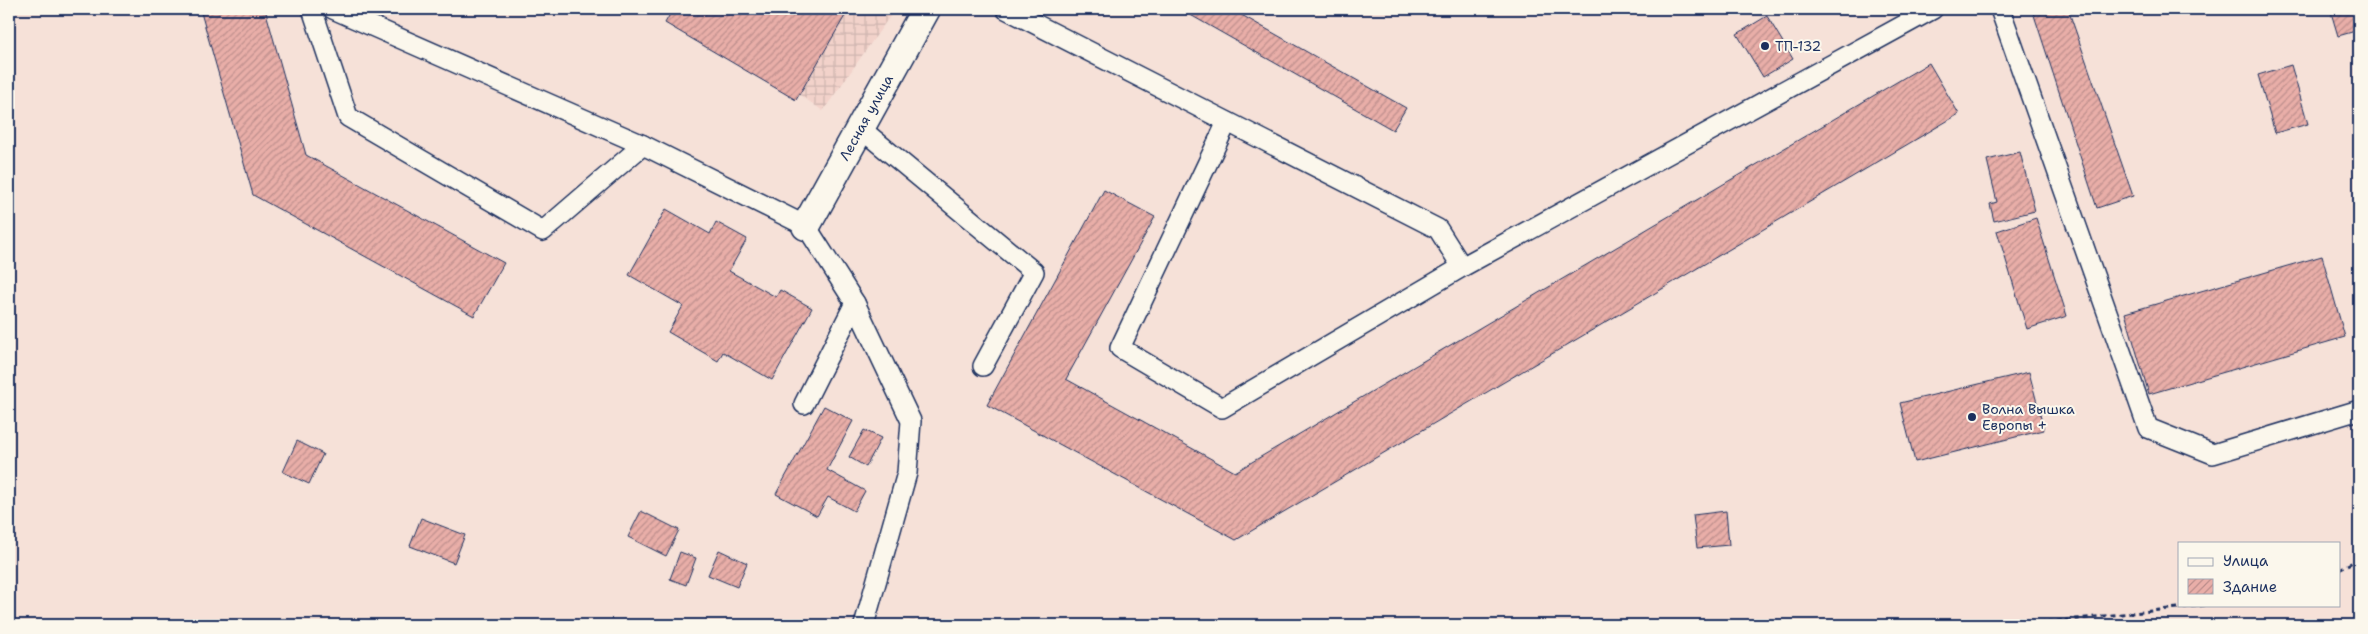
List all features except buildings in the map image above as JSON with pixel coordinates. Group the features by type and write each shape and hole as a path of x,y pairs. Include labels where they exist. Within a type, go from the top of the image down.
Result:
{"street":[{"name":"Лесная улица","path":"806,226 926,9"}],"lane":[{"path":"312,9 348,117 544,231 643,145"},
{"path":"333,9 643,145 806,226 855,304 911,421 907,473 864,625"},
{"path":"1006,9 1438,229 1462,267"},
{"path":"1227,122 1120,348 1222,408 1462,267 1933,9"},
{"path":"2000,9 2148,428 2213,454 2359,410"},
{"path":"860,128 1034,272 983,366"},
{"path":"804,404 855,304"}],"path":[{"path":"2340,568 2359,559"},
{"path":"2021,625 2197,606"},
{"path":"864,625 966,621 1001,625"}],"shaded area":[{"path":"676,9 895,9 823,111"}],"place":[{"name":"ТП-132","path":"1765,46"},
{"name":"Волна Вышка Европы +","path":"1972,417"}]}
